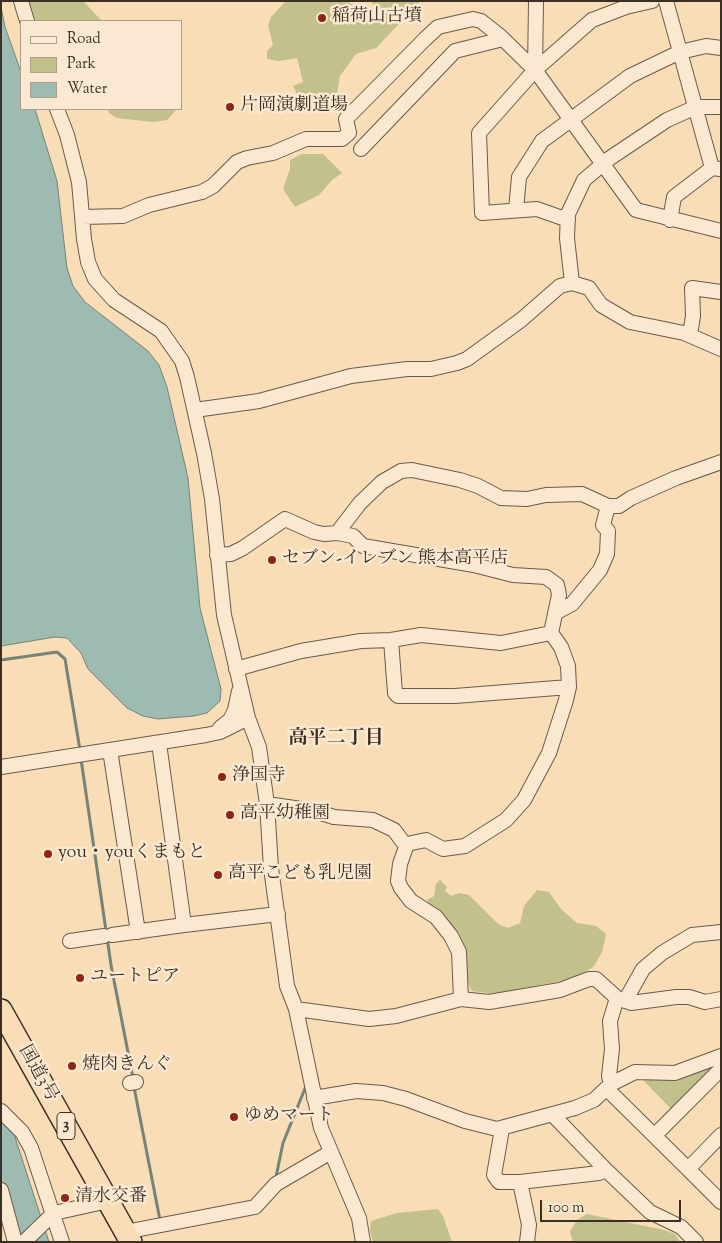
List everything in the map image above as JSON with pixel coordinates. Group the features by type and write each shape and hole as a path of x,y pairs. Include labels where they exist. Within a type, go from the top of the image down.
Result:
{"highway":[{"name":"国道3号","path":"1,1010 128,1237"}],"street":[{"path":"21,1 27,20"},
{"path":"535,70 536,1"},
{"path":"568,220 537,209 482,213 479,133 535,70 592,20 626,7 652,1"},
{"path":"666,1 716,169 674,197 670,220"},
{"path":"82,217 123,216 150,205 202,192 213,186 237,162 247,158 273,153 306,139 342,139 348,133 346,119 438,27 473,19 481,21 535,70 636,210 670,220 721,231"},
{"path":"361,150 455,52 502,39"},
{"path":"516,210 520,177 542,141 630,76 680,52 706,46 721,48"},
{"path":"572,283 567,238 568,220 574,200 584,180 602,164 667,120 696,107 721,107"},
{"path":"57,110 67,135 79,182 88,262 95,279 114,300 161,331 182,361 195,410 210,490 224,614 240,688 248,718 256,736 267,804 271,868 287,986 296,1009 321,1128 359,1218 363,1242"},
{"path":"195,410 259,401 351,376 407,369 431,370 457,363 467,359 521,320 560,286 572,283 589,288 601,305 630,322 690,335 721,349"},
{"path":"690,335 693,316 692,288 721,292"},
{"path":"337,533 360,503 377,487 401,471 412,470 460,480 478,486 501,498 527,499 546,495 582,494 608,506 619,506 631,498 676,478 721,462"},
{"path":"555,614 572,604 600,570 607,554 608,531 603,525 608,506"},
{"path":"217,555 231,554 243,548 285,519 314,532 353,536 363,546 474,565 513,575 546,577 557,585 559,595 551,633 561,647 568,666 569,687 549,753 524,800 506,820 470,844 452,849 444,848 426,840 407,844 403,842 394,830 373,820 334,817 315,811 267,804"},
{"path":"236,669 301,651 361,641 391,640 421,635 501,642 551,633"},
{"path":"391,640 395,694 398,696 455,696 569,687"},
{"path":"206,735 230,720 235,710 240,688"},
{"path":"1,767 206,735 220,732 248,718"},
{"path":"206,735 246,732 256,736"},
{"path":"159,743 184,925"},
{"path":"110,750 138,932"},
{"path":"407,844 400,864 398,881 400,888 411,901 436,917 451,936 459,952 461,999"},
{"path":"70,941 278,914"},
{"path":"721,932 692,935 662,953 643,969 621,999 610,1021 612,1049 609,1076 609,1086 721,1202"},
{"path":"296,1009 369,1019 417,1012 461,999 489,1002 560,990 589,979 596,980 621,999 647,1002 676,997 690,997 705,1002 721,999"},
{"path":"314,1098 356,1091 382,1093 488,1128 502,1129 553,1115 594,1100 609,1086 635,1072 675,1073 720,1061"},
{"path":"655,1135 720,1061"},
{"path":"1,1111 22,1132 31,1148 51,1216 62,1242"},
{"path":"553,1115 650,1212 680,1227 696,1242"},
{"path":"502,1129 494,1175 496,1180 520,1182 599,1173 606,1170"},
{"path":"688,1169 721,1135"},
{"path":"128,1237 255,1207 276,1184 331,1152"},
{"path":"520,1182 529,1225 527,1242"},
{"path":"1,1190 15,1242"},
{"path":"24,1242 51,1216 108,1202"}],"green space":[{"path":"29,1 83,1 101,20 34,20"},
{"path":"286,1 348,1 362,14 375,7 371,1 421,1 376,48 356,54 340,76 337,93 328,107 311,104 305,98 298,96 293,86 303,82 297,58 279,61 267,59 267,51 273,45 268,25 271,17"},
{"path":"108,110 176,110 167,120 154,122 117,118 109,113"},
{"path":"302,154 323,154 342,173 332,180 319,195 295,207 283,189 290,169 290,160"},
{"path":"440,880 447,887 445,891 451,896 460,893 469,895 498,924 508,928 520,923 524,906 537,890 549,892 561,909 577,923 596,926 606,934 602,952 594,966 576,978 494,994 472,991 427,900 434,896 436,884"},
{"path":"711,1066 713,1067 673,1111 641,1078 672,1080"},
{"path":"438,1209 443,1216 452,1242 373,1242 370,1231 371,1221 397,1213"},
{"path":"587,1214 664,1230 675,1234 680,1242 573,1242 570,1231 577,1220"}],"water":[{"path":"1,7 5,27 20,69 20,110 35,110 57,181 67,268 73,286 85,302 148,351 159,365 167,387 188,478 200,608 221,689 220,701 207,713 194,716 158,719 143,716 127,708 88,669 81,653 67,638 55,637 1,646"},
{"path":"1,1122 14,1134 49,1242 19,1242 1,1180"}],"waterway":[{"path":"1,660 57,652 65,659 80,750"},
{"path":"81,759 111,965 133,1078"},
{"path":"276,1177 283,1143 306,1086"},
{"path":"134,1087 160,1220"}],"place":[{"name":"稲荷山古墳","path":"322,18"},
{"name":"片岡演劇道場","path":"230,107"},
{"name":"セブン-イレブン 熊本高平店","path":"272,560"},
{"name":"浄国寺","path":"222,777"},
{"name":"高平幼稚園","path":"230,815"},
{"name":"you・youくまもと","path":"48,854"},
{"name":"高平こども乳児園","path":"218,875"},
{"name":"ユートピア","path":"80,978"},
{"name":"焼肉きんぐ","path":"72,1066"},
{"name":"ゆめマート","path":"234,1117"},
{"name":"清水交番","path":"65,1198"}],"district":[{"name":"高平二丁目","path":"336,740"}]}
